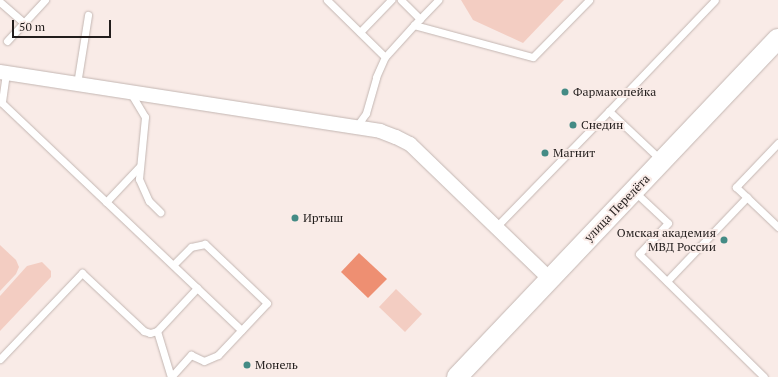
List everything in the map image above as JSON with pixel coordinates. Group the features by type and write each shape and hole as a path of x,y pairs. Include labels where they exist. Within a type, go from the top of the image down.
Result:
{"main road":[{"name":"улица Перелёта","path":"457,377 778,39"}],"street":[{"path":"3,72 380,131 410,144 550,279"}],"lane":[{"path":"7,41 45,0"},
{"path":"326,0 386,57"},
{"path":"360,32 391,0"},
{"path":"401,0 420,19"},
{"path":"356,128 366,113 376,77 386,57 438,0"},
{"path":"414,25 533,58 588,0"},
{"path":"496,227 715,0"},
{"path":"0,2 24,23"},
{"path":"77,84 88,15"},
{"path":"3,72 2,103 242,330"},
{"path":"130,92 145,117 139,167 142,189 160,212"},
{"path":"609,111 662,162"},
{"path":"778,143 736,188 778,227"},
{"path":"106,202 139,167"},
{"path":"634,191 668,223 639,254 764,377"},
{"path":"667,281 747,197"},
{"path":"171,377 191,355 204,361 218,355 267,303 204,244 191,246 173,265"},
{"path":"0,360 82,273 144,331 157,331 197,288"},
{"path":"157,331 171,377"}],"shaded area":[{"path":"461,0 564,0 523,43 473,20"},
{"path":"0,245 16,260 19,267 16,274 0,291"},
{"path":"359,253 387,279 368,298 341,272"},
{"path":"42,262 51,271 51,277 0,331 0,296 27,266"},
{"path":"396,289 422,314 405,332 379,307"}],"place":[{"name":"Фармакопейка","path":"565,92"},
{"name":"Снедин","path":"573,125"},
{"name":"Магнит","path":"545,153"},
{"name":"Иртыш","path":"295,218"},
{"name":"Омская академия МВД России","path":"724,240"},
{"name":"Монель","path":"247,365"}]}
